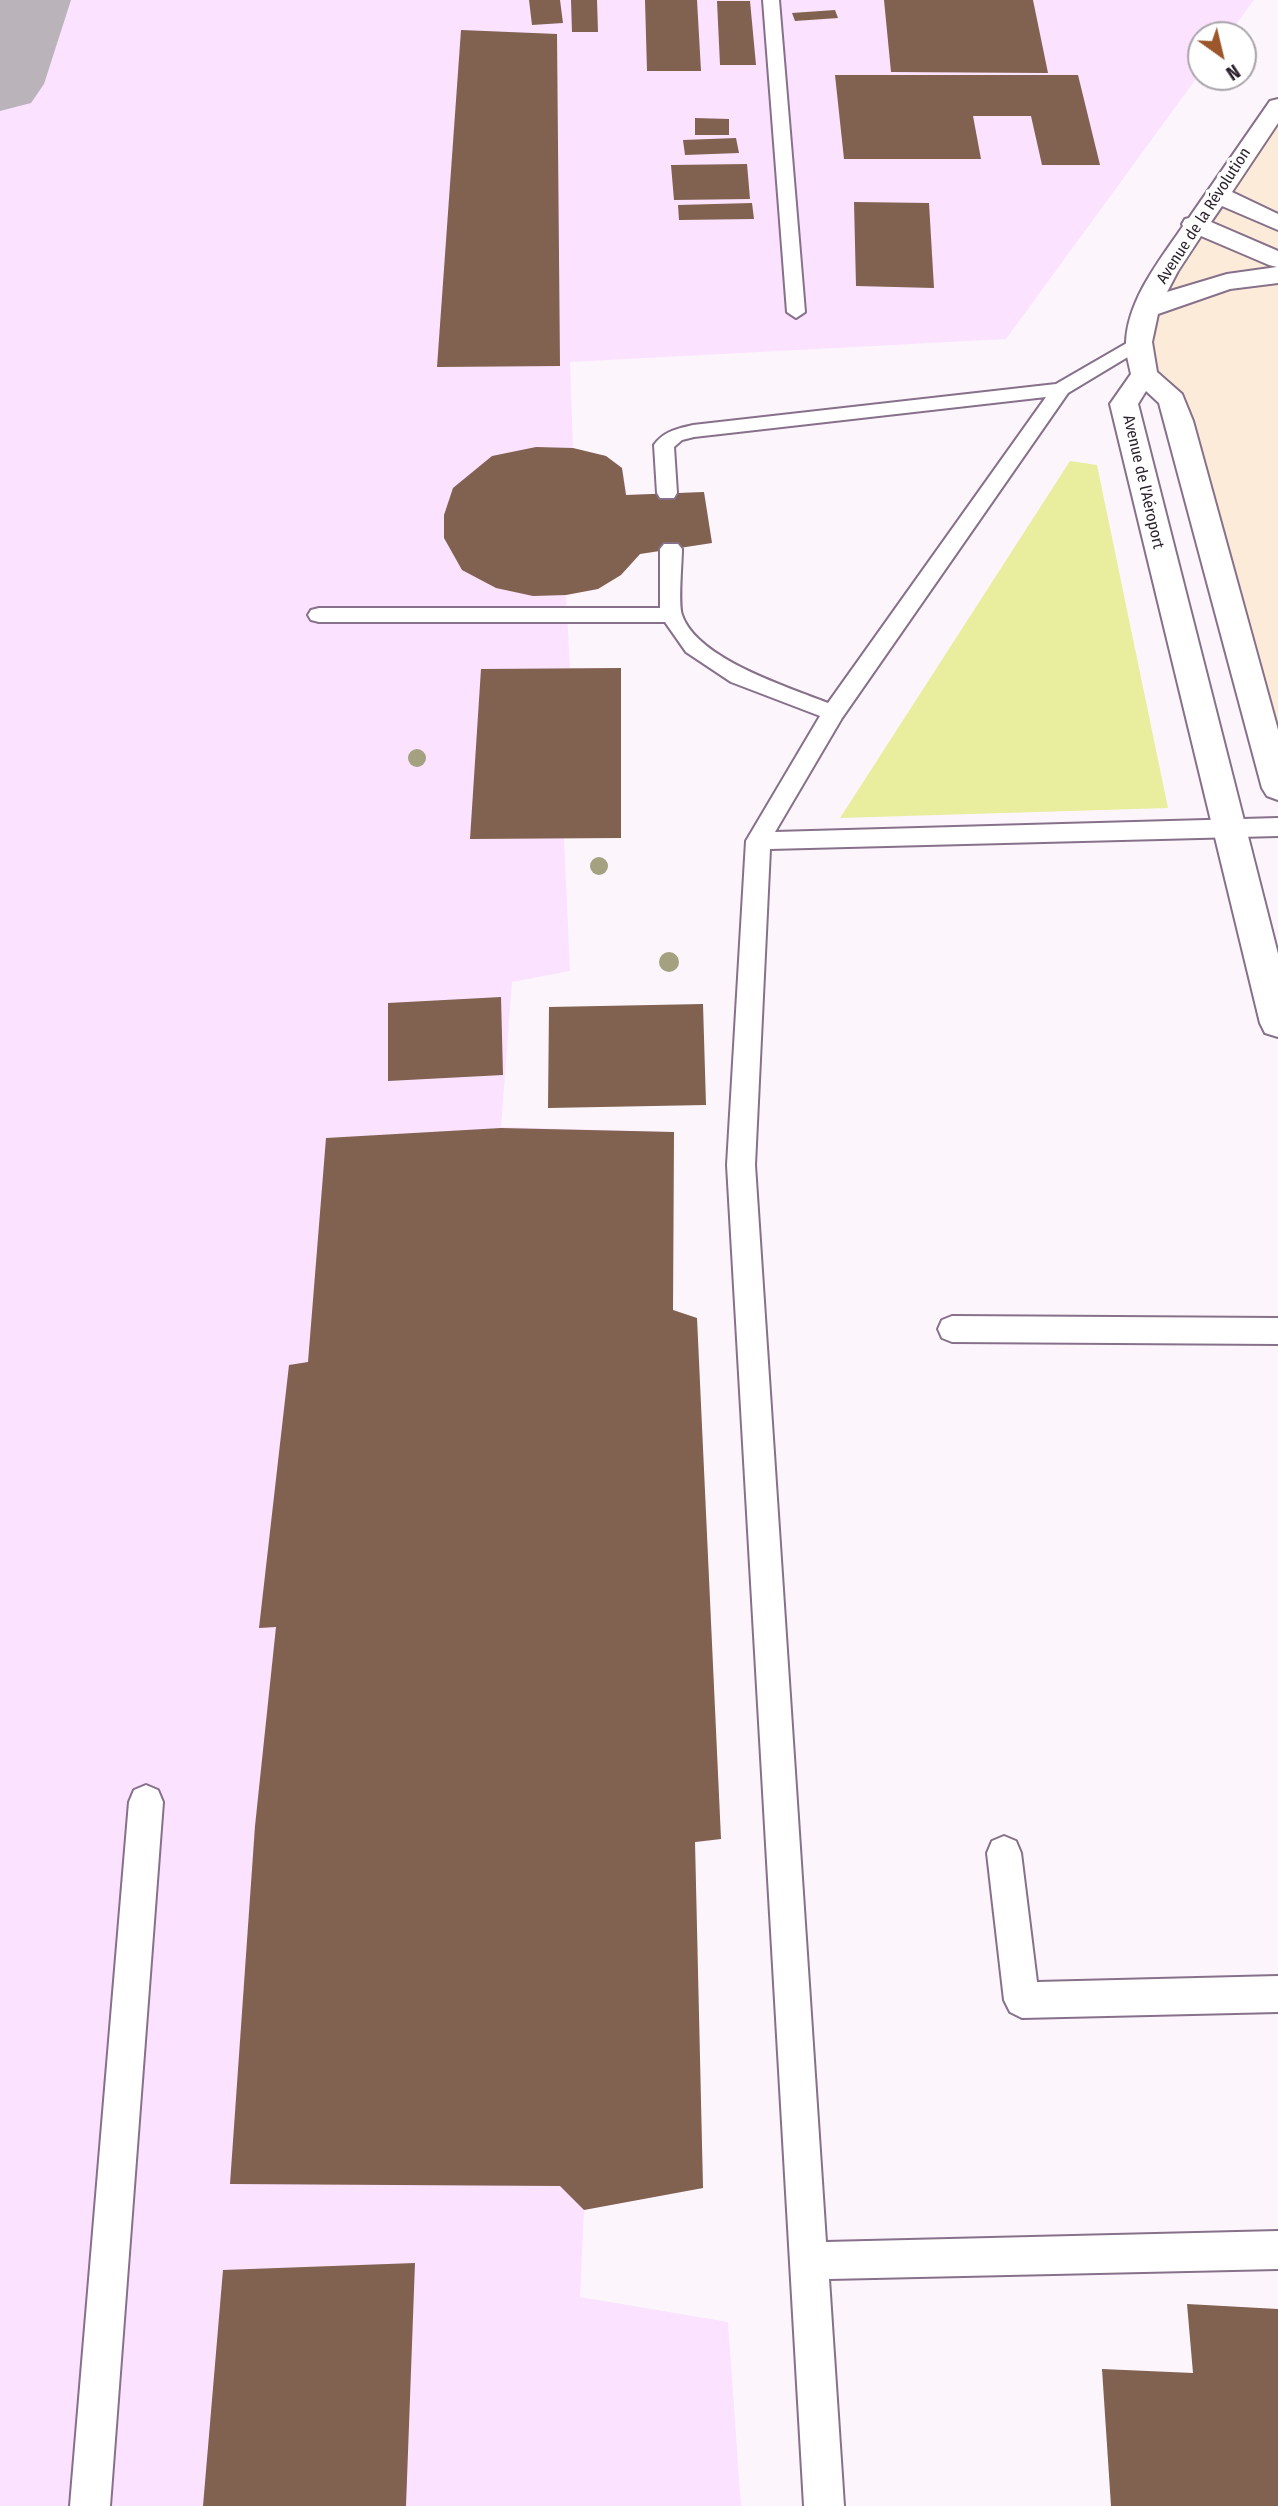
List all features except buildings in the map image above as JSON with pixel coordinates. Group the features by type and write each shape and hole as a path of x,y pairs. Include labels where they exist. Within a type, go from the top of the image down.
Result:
{"main road":[{"name":"Avenue de la Révolution","path":"1144,374 1139,342 1146,310 1165,271 1278,106"},
{"path":"1217,194 1278,223"},
{"path":"1194,225 1278,260"},
{"path":"1146,310 1182,295 1226,283 1261,275 1278,275"},
{"path":"1144,374 1172,400 1179,421 1278,788"},
{"name":"Avenue de l'Aéroport","path":"1144,374 1124,404 1127,424 1278,1023"}],"lane":[{"path":"771,0 796,312"},
{"path":"824,2506 741,1165 758,841 833,713 1061,389 1139,342"},
{"path":"667,493 664,445 675,436 693,431 1061,389"},
{"path":"671,549 671,615 694,647 739,677 833,713"},
{"path":"319,615 671,615"},
{"path":"758,841 1228,826 1278,827"},
{"path":"952,1329 1278,1331"},
{"path":"90,2506 146,1802"},
{"path":"1004,1853 1022,2000 1278,1994"},
{"path":"810,2261 1278,2250"}],"shaded area":[{"path":"0,0 1254,0 1238,21 1187,21 1187,91 1006,339 570,362 573,448 606,456 622,468 627,495 704,492 712,543 640,554 621,575 598,589 566,595 570,668 621,668 621,838 564,838 570,971 512,982 501,1127 674,1132 673,1310 697,1318 721,1839 695,1843 703,2188 584,2210 580,2297 728,2322 741,2506 0,2506"},
{"path":"1278,106 1278,788 1179,421 1144,374 1146,310"}],"green space":[{"path":"1070,461 1097,465 1168,808 840,818"}],"taxiway":[{"path":"0,84 29,0"}]}
